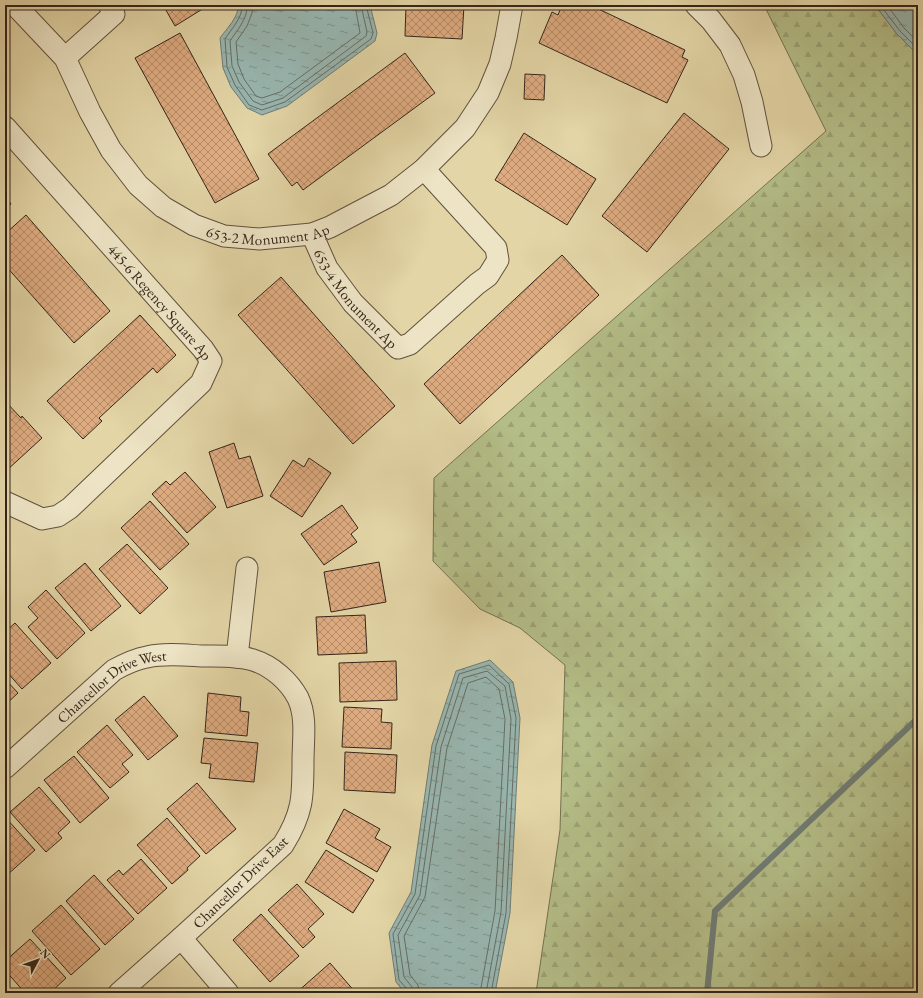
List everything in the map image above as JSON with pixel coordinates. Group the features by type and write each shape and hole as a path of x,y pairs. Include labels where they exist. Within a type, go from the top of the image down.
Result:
{"street":[{"path":"65,58 114,14 110,5"},
{"name":"653-2 Monument Ap","path":"17,6 65,58 90,112 110,150 138,185 163,207 194,225 224,236 259,239 312,234 330,227 390,195 424,169 465,128 488,93 500,64 512,5"},
{"path":"696,5 711,20 730,45 744,75 752,102 761,146"},
{"name":"445-6 Regency Square Ap","path":"5,127 203,349 211,361 201,384 70,508 58,516 42,519 5,502"},
{"name":"653-4 Monument Ap","path":"312,234 327,268 353,303 398,348 410,344 488,276 498,260 496,248 424,169"},
{"path":"237,657 246,568"},
{"name":"Chancellor Drive West","path":"5,768 114,670 130,661 148,656 168,655 237,657"},
{"name":"Chancellor Drive East","path":"119,993 283,845 294,828 300,811 303,791 304,718 298,698 287,682 271,668 253,660 237,657"},
{"path":"181,938 228,993"}],"green space":[{"path":"764,5 875,5 897,34 918,55 918,993 536,993 560,830 565,665 520,628 480,609 433,561 434,478 826,131"}],"water":[{"path":"238,5 370,5 377,33 375,41 287,106 262,115 247,108 231,87 223,68 220,38 235,18"},
{"path":"875,5 918,5 918,55 897,34"},
{"path":"490,660 513,682 520,718 510,913 495,993 405,993 396,982 389,933 411,892 432,745 456,671"}],"building":[{"path":"163,5 209,5 175,26"},
{"path":"406,5 464,5 462,39 405,36"},
{"path":"562,5 590,5 685,50 682,57 688,60 667,103 539,43 552,12 558,15"},
{"path":"180,33 259,179 215,203 135,58"},
{"path":"405,53 435,93 303,190 297,182 292,186 268,154"},
{"path":"525,74 545,75 544,100 524,99"},
{"path":"684,113 729,149 647,252 602,216"},
{"path":"524,133 596,179 567,225 495,180"},
{"path":"5,196 11,204 5,209"},
{"path":"26,215 110,311 74,343 5,265 5,234"},
{"path":"562,255 599,295 460,424 424,384"},
{"path":"281,277 395,406 353,444 238,315"},
{"path":"140,315 176,355 157,373 153,368 99,418 102,421 83,439 47,401"},
{"path":"5,401 21,418 22,416 42,438 6,471 5,469"},
{"path":"234,443 239,459 250,456 263,496 227,508 209,452"},
{"path":"309,458 331,473 302,517 270,496 293,460 304,467"},
{"path":"185,472 216,507 187,533 152,494 166,481 170,485"},
{"path":"150,501 189,544 160,570 121,528"},
{"path":"342,505 358,528 351,534 357,542 324,565 301,534"},
{"path":"127,544 168,588 140,614 99,569"},
{"path":"379,562 386,602 331,612 324,572"},
{"path":"85,563 121,606 91,631 55,588"},
{"path":"46,590 85,633 57,659 28,627 38,618 28,607"},
{"path":"365,615 367,653 318,655 316,617"},
{"path":"15,623 51,663 22,689 5,670 5,632"},
{"path":"396,661 397,700 340,702 339,663"},
{"path":"5,679 18,693 5,705"},
{"path":"208,693 241,697 240,711 249,712 247,736 205,732"},
{"path":"144,696 178,736 148,760 115,720"},
{"path":"344,707 382,709 381,722 392,723 391,749 342,747"},
{"path":"107,725 133,755 122,764 129,772 110,788 77,752"},
{"path":"204,738 258,743 254,782 209,778 211,764 201,763"},
{"path":"345,752 397,755 395,793 344,790"},
{"path":"74,756 109,798 80,823 44,780"},
{"path":"197,783 236,829 206,854 167,809"},
{"path":"39,787 70,822 58,833 62,838 46,852 10,812"},
{"path":"344,809 380,829 375,838 391,847 377,872 326,843"},
{"path":"5,817 35,850 6,876 5,875"},
{"path":"167,818 200,856 187,868 188,870 172,884 137,845"},
{"path":"326,850 374,880 353,913 305,882"},
{"path":"141,859 167,888 138,914 107,880 119,870 123,875"},
{"path":"94,875 134,919 105,945 66,901"},
{"path":"297,884 324,914 308,929 315,937 303,948 268,910"},
{"path":"61,905 100,949 71,975 32,931"},
{"path":"261,914 299,956 270,982 233,940"},
{"path":"30,939 66,978 50,993 25,993 5,970 5,961"},
{"path":"330,963 356,993 296,993"},
{"path":"5,983 15,993 5,993"}],"waterway":[{"path":"707,993 715,911 918,718"}]}
